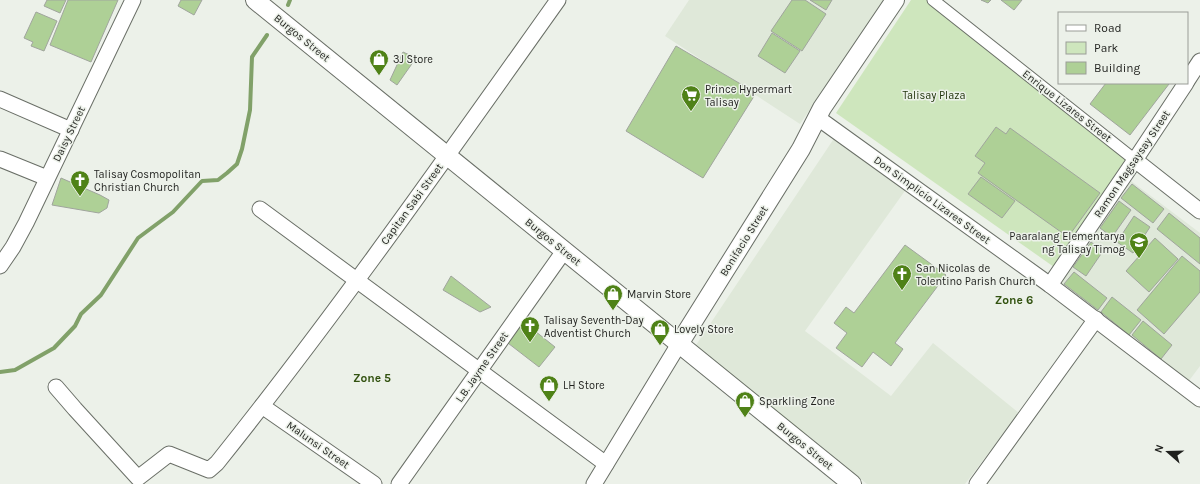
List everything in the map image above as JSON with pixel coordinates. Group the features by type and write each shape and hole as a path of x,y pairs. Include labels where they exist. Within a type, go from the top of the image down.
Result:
{"street":[{"name":"Daisy Street","path":"0,266 16,241 134,0"},
{"name":"Burgos Street","path":"255,0 852,484"},
{"name":"Capitan Sabi Street","path":"56,387 138,478 169,454 209,470 217,463 262,406 357,281 558,0"},
{"name":"Bonifacio Street","path":"596,483 679,344 801,149 822,108 895,0"},
{"name":"Enrique Lizares Street","path":"933,0 1200,211"},
{"name":"Ramon Magsaysay Street","path":"1188,79 1200,61"},
{"name":"Ramon Magsaysay Street","path":"1050,285 1185,84"},
{"path":"0,100 71,130"},
{"name":"Don Simplicio Lizares Street","path":"818,118 1050,285 1200,399"},
{"path":"0,159 47,178"},
{"path":"260,209 606,464"},
{"name":"L.B. Jayme Street","path":"400,484 564,250"},
{"path":"977,484 1096,319"},
{"name":"Malunsi Street","path":"262,406 374,484"}],"shaded area":[{"path":"689,0 884,0 800,124 665,36"},
{"path":"835,137 907,188 805,331 891,396 933,343 1019,413 965,484 867,484 696,345"},
{"name":"Paaralang Elementarya ng Talisay Timog","path":"1131,181 1200,233 1200,366 1188,382 1060,284"}],"green space":[{"name":"Talisay Plaza","path":"911,0 929,0 1128,156 1054,267 836,113"},
{"path":"696,345 805,433 802,436 694,348"}],"building":[{"path":"47,0 66,0 60,13 44,6"},
{"path":"68,0 118,0 91,62 50,45"},
{"path":"181,0 202,0 194,15 178,6"},
{"path":"792,0 805,0 826,14 802,51 771,31"},
{"path":"810,0 832,0 826,10"},
{"path":"981,0 991,0 988,3"},
{"path":"1001,0 1022,0 1014,10"},
{"path":"36,12 57,21 44,51 31,46 33,42 24,38"},
{"path":"772,33 800,51 785,73 758,56"},
{"name":"Prince Hypermart Talisay","path":"676,46 756,93 703,178 626,131"},
{"path":"403,52 416,58 397,85 390,80"},
{"path":"1105,84 1169,84 1130,135 1090,104"},
{"path":"996,127 1006,134 1010,128 1100,193 1068,237 978,173 985,163 975,156"},
{"path":"981,177 1015,201 1002,218 968,194"},
{"name":"Talisay Cosmopolitan Christian Church","path":"61,178 109,200 107,208 99,213 52,205"},
{"path":"1132,184 1164,209 1153,223 1121,198"},
{"path":"1119,201 1131,210 1112,237 1100,228"},
{"path":"1169,213 1200,238 1200,264 1157,229"},
{"path":"1134,216 1150,227 1133,253 1117,242"},
{"path":"1155,238 1178,259 1149,292 1126,271"},
{"path":"1091,242 1103,251 1086,276 1073,267"},
{"name":"San Nicolas de Tolentino Parish Church","path":"905,245 946,275 895,343 903,349 891,366 873,352 862,367 836,348 847,333 834,323 846,307 854,313"},
{"path":"1182,256 1200,271 1200,292 1164,334 1137,310"},
{"path":"1074,272 1107,298 1098,310 1064,284"},
{"path":"451,276 491,307 480,312 443,290"},
{"path":"1112,297 1141,320 1129,335 1101,312"},
{"name":"Talisay Seventh-Day Adventist Church","path":"520,319 555,347 539,367 504,340"},
{"path":"1143,321 1172,345 1161,359 1132,335"}],"waterway":[{"path":"288,5 290,0"},
{"path":"0,372 15,370 54,348 75,326 81,314 101,295 138,238 173,212 202,181 218,180 237,164 242,149 250,110 252,57 267,35"}],"place":[{"name":"3J Store","path":"379,76"},
{"name":"Prince Hypermart Talisay","path":"691,112"},
{"name":"Talisay Cosmopolitan Christian Church","path":"80,197"},
{"name":"Paaralang Elementarya ng Talisay Timog","path":"1139,259"},
{"name":"San Nicolas de Tolentino Parish Church","path":"902,291"},
{"name":"Marvin Store","path":"613,311"},
{"name":"Talisay Seventh-Day Adventist Church","path":"530,343"},
{"name":"Lovely Store","path":"660,346"},
{"name":"LH Store","path":"549,402"},
{"name":"Sparkling Zone","path":"745,418"}],"district":[{"name":"Zone 6","path":"1014,300"},
{"name":"Zone 5","path":"372,378"}]}
